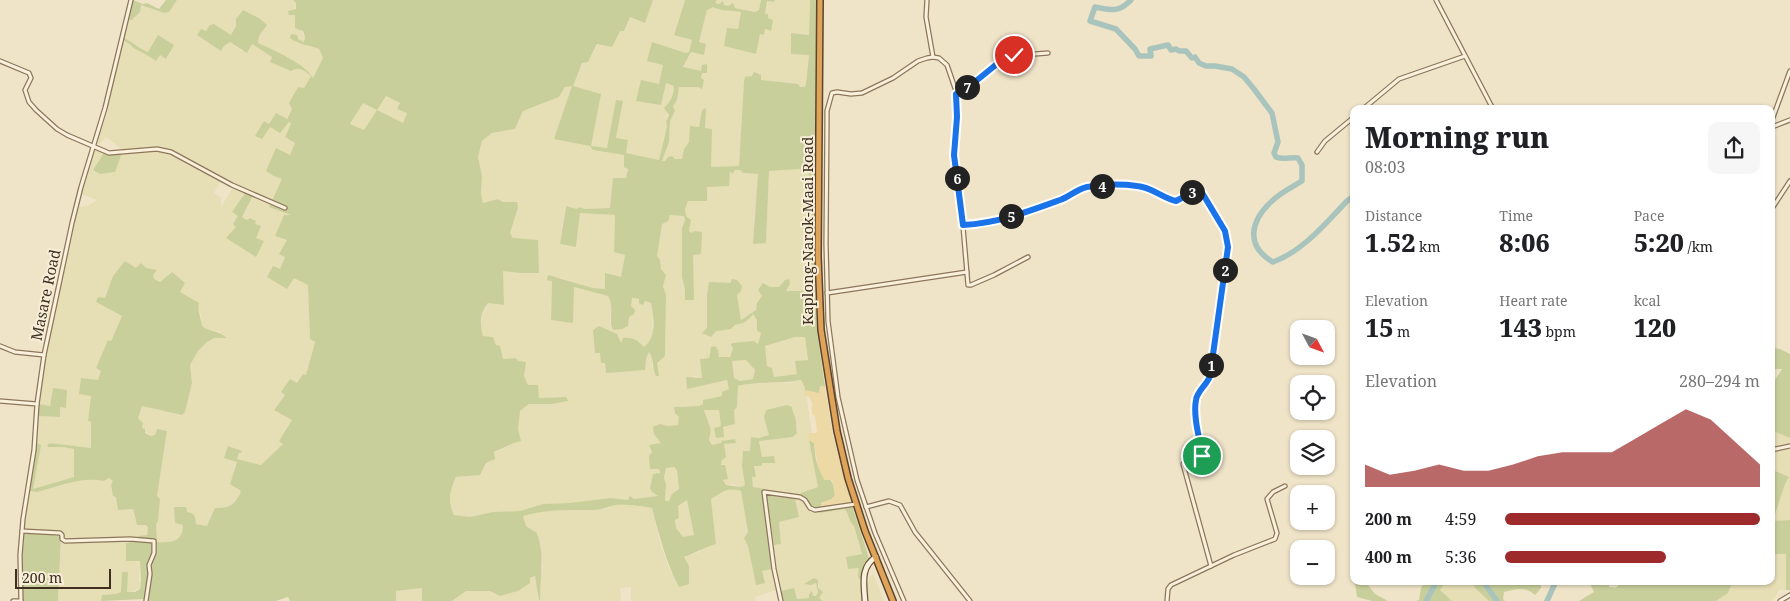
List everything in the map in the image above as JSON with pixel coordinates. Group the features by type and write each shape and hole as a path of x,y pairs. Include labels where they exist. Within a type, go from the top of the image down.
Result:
{"highway":[{"name":"Kaplong-Narok-Maai Road","path":"820,0 818,256 821,330 839,442 856,504 893,601"}],"street":[{"name":"Masare Road","path":"21,601 22,530 34,450 37,404 44,354 72,223 105,108 130,0"},
{"path":"927,0 926,17 933,57"},
{"path":"1436,0 1491,105"},
{"path":"956,94 1008,56 1048,53"},
{"path":"1368,105 1399,79 1465,56"},
{"path":"904,601 875,533 854,473 838,397 828,321 827,294 827,111 831,95 837,92 862,93 897,76 918,61 933,57 939,58 947,65 956,94 957,117 954,155 968,284 970,286 994,275 1028,256"},
{"path":"0,61 27,71 30,74 31,78 25,88 25,92 31,105 57,129 106,152 158,149 171,152 232,185 285,208"},
{"path":"1775,112 1790,71"},
{"path":"1317,152 1325,141 1350,120"},
{"path":"1775,125 1790,120"},
{"path":"1775,204 1790,181"},
{"path":"963,225 1002,220 1063,199 1090,186 1137,186 1149,188 1176,201 1197,190 1203,193 1225,231 1228,247 1210,376 1195,401 1198,432 1203,454 1182,464 1211,566"},
{"path":"827,294 968,272"},
{"path":"0,346 15,352 44,354"},
{"path":"827,373 835,372"},
{"path":"0,401 37,404"},
{"path":"839,442 847,439"},
{"path":"1775,449 1790,446"},
{"path":"1167,601 1168,589 1171,585 1234,555 1275,539 1277,533 1267,499 1285,486"},
{"path":"781,601 774,569 764,492 800,497 805,500 810,508 815,510 856,504"},
{"path":"866,507 890,501 900,505 915,532 970,601"},
{"path":"22,530 60,533 65,541 130,539 154,541 154,553 149,565 150,574 146,601"},
{"path":"865,601 864,581 866,566 876,557"},
{"path":"1780,601 1790,595"},
{"path":"13,601 21,601"}],"shaded area":[{"path":"177,0 293,0 296,3 296,21 305,37 304,42 298,39 295,42 319,49 323,59 313,78 311,74 278,53 258,43 259,18 243,10 236,19 236,26 231,35 214,24 222,50 230,42 242,51 252,44 273,57 270,61 304,70 311,76 304,88 298,87 292,109 286,119 269,124 264,121 270,127 288,122 291,124 295,143 291,155 284,153 282,179 292,215 275,236 287,240 285,257 280,270 308,285 310,339 315,341 306,375 297,383 290,379 282,392 285,395 274,409 293,419 280,441 283,444 261,465 237,459 239,453 228,446 237,461 230,484 241,491 237,500 229,506 222,508 207,526 196,524 183,525 183,533 179,539 169,543 157,542 156,524 157,496 167,431 157,430 155,435 151,436 141,428 143,423 138,418 142,406 182,415 185,412 192,383 190,365 198,351 214,338 226,338 219,331 206,330 202,326 201,315 197,308 179,292 171,272 160,282 154,279 153,275 156,270 146,268 136,268 113,276 105,298 96,302 122,316 111,341 108,340 96,368 101,371 98,381 81,379 79,393 91,395 88,421 91,422 91,448 50,443 47,445 48,447 75,449 74,477 33,489 40,445 37,443 38,416 60,417 53,388 50,406 39,404 45,357 78,207 88,206 97,200 81,194 95,147 104,153 93,170 100,174 115,172 122,153 163,151 171,153 221,181 214,193 221,198 221,207 233,187 245,193 232,212 238,216 236,227 226,239 264,242 256,238 255,224 242,217 255,194 170,149 123,150 106,137 99,145 96,143 106,117 123,41 129,42 135,49 156,61 160,55 166,59 171,52 148,52 124,38 129,20 133,20 139,12 140,5 164,13 168,12"},
{"path":"653,0 685,0 674,34 692,40 689,52 686,53 652,42 663,65 659,84 636,100 666,83 674,86 674,93 669,103 666,121 668,127 660,160 626,153 616,138 623,102 607,148 591,147 593,150 624,155 628,168 626,178 613,178 610,208 585,209 579,207 577,209 565,206 560,244 576,247 580,213 615,215 614,252 625,255 621,278 605,289 593,288 561,278 552,281 551,320 574,287 608,296 612,302 610,323 631,306 631,298 651,303 653,331 650,343 644,347 640,342 621,343 618,339 595,353 600,353 605,363 606,373 646,359 649,352 652,356 652,368 665,355 666,295 663,286 666,275 660,269 660,260 657,256 662,224 671,215 684,216 685,220 682,228 682,277 685,299 693,255 702,232 695,231 691,234 689,231 691,220 686,216 685,209 688,201 730,170 758,174 753,244 766,243 769,171 800,169 809,171 809,291 785,291 785,280 779,287 770,287 757,303 756,310 741,320 737,295 741,291 741,285 737,281 731,280 730,283 707,294 707,328 705,331 731,329 735,325 741,324 753,314 757,320 757,331 761,333 758,344 733,348 730,357 719,357 709,351 709,358 702,378 694,376 687,388 727,380 729,389 723,396 703,400 703,404 699,406 681,406 678,425 668,426 660,424 661,444 652,452 650,469 659,469 659,496 629,500 611,498 543,504 520,511 493,512 470,517 454,515 449,505 451,490 456,477 480,475 494,453 514,443 520,411 529,404 551,404 566,397 539,398 528,385 516,358 502,359 500,347 496,345 493,337 483,336 481,324 482,310 488,303 504,305 502,270 520,273 539,273 510,233 518,208 498,199 483,203 481,194 482,176 478,157 482,141 492,133 515,129 523,111 559,97 583,63 588,62 598,44 620,31 624,31 630,17 645,23"},
{"path":"717,0 761,0 759,11 755,12 715,3"},
{"path":"775,0 810,0 809,35 791,33 791,53 809,54 805,87 800,87 798,84 760,80 752,76 744,81 739,166 711,167 705,128 705,109 702,110 699,127 684,149 682,159 662,161 669,142 670,121 675,111 673,106 677,100 679,87 698,87 702,73 707,73 706,64 701,71 683,68 691,52 704,55 699,42 707,9 713,6 719,10 741,12 738,29 756,54 760,34 765,29 771,31 765,14 767,1 774,2"},
{"path":"386,96 400,103 407,113 403,123 364,131 350,125 363,102"},
{"path":"795,337 805,337 808,361 797,374 773,377 767,367 765,346"},
{"path":"747,360 755,370 753,379 740,381 734,378 731,361"},
{"path":"801,380 805,388 812,433 809,433 818,487 801,493 801,496 753,487 752,477 756,477 754,466 762,463 775,463 762,457 759,440 793,437 796,420 792,413 769,428 769,435 759,438 753,437 751,451 743,451 742,466 745,485 741,487 731,484 726,485 723,480 725,465 721,465 721,443 712,446 709,440 711,430 704,409 719,410 721,426 714,428 723,437 723,427 735,424 734,409 737,407 738,386 752,383 789,383"},
{"path":"1775,432 1790,438 1790,520 1775,522 1775,516 1789,477 1775,471"},
{"path":"673,467 677,470 679,490 669,501 665,501 666,484 664,479 666,468"},
{"path":"109,478 114,481 116,497 133,509 135,521 146,525 148,528 147,535 138,539 134,537 64,539 62,532 24,529 30,491 37,492 77,481 97,479 104,481"},
{"path":"730,488 741,491 748,532 744,538 748,545 756,585 762,571 772,569 776,590 755,597 756,601 631,601 631,587 620,588 621,601 538,601 540,600 540,575 543,567 537,533 526,526 523,516 536,512 607,509 614,505 652,508 661,546 671,573 684,557 699,552 704,547 716,544 711,499 720,492"},
{"path":"795,498 803,501 807,510 811,512 817,511 820,513 845,509 848,512 854,525 862,555 846,557 859,568 862,582 862,601 823,601 819,598 818,580 805,584 811,585 816,583 818,592 813,597 812,592 809,598 797,599 780,591 774,545 781,544 779,522 799,517"},
{"path":"687,500 694,535 683,538 676,528 675,519 678,506"},
{"path":"131,540 126,561 140,561 140,589 127,593 122,572 121,592 102,595 101,601 58,601 61,542"},
{"path":"1775,554 1786,554 1786,590 1779,590 1771,601 1716,601 1728,593 1731,585 1775,585"},
{"path":"873,573 884,601 868,601 867,588"},
{"path":"536,576 538,601 452,601 466,591 490,591 500,596 518,591 530,583 530,578"},
{"path":"1443,585 1474,585 1489,601 1452,601 1440,590"},
{"path":"422,588 422,601 396,601 396,591"}],"green space":[{"path":"133,0 143,4 147,3 159,9 166,0 177,0 169,12 164,13 141,5 140,12 132,20 129,20"},
{"path":"293,0 653,0 645,23 630,17 624,31 620,31 612,47 597,44 588,62 582,63 573,86 601,94 591,146 607,148 616,100 623,101 616,138 628,140 626,153 659,160 667,127 666,121 669,115 664,108 672,98 674,86 666,83 661,105 636,101 641,80 659,84 663,65 647,61 652,42 686,53 689,52 692,40 674,35 685,0 717,0 715,3 719,4 723,1 724,5 728,6 733,3 735,8 755,12 759,10 761,0 775,0 774,2 767,1 765,14 768,14 768,18 773,20 771,31 765,29 764,35 760,34 756,54 724,46 727,28 738,29 741,12 713,7 707,10 699,42 706,44 704,55 691,52 683,67 701,71 702,65 707,64 707,73 702,73 701,78 704,80 702,89 698,87 679,87 677,100 673,106 675,111 670,121 669,142 662,161 672,156 675,159 682,159 684,149 689,142 690,126 699,127 702,110 706,108 705,128 712,129 711,167 739,166 745,77 752,76 754,72 761,75 761,80 798,84 800,87 805,87 809,55 791,54 791,33 809,35 810,0 817,0 815,287 817,331 825,387 820,386 820,393 805,392 801,380 738,386 737,407 734,410 735,424 723,427 724,437 716,438 714,428 721,426 719,410 704,410 711,430 709,440 712,445 735,439 736,443 724,444 726,457 722,460 721,465 725,465 728,479 723,480 726,485 741,487 745,485 742,466 743,451 750,451 751,437 759,438 769,435 764,417 766,410 787,405 792,407 797,433 793,437 759,441 762,457 774,456 775,463 762,463 762,466 754,466 756,477 752,477 753,487 765,489 763,491 772,569 762,571 765,583 756,585 748,546 744,538 748,532 741,491 731,490 725,491 711,499 716,544 684,557 689,566 689,584 679,587 660,538 652,508 620,505 597,510 549,511 523,516 526,526 537,533 541,549 542,566 539,601 535,576 530,578 530,583 518,591 500,596 490,591 466,591 452,601 422,601 422,588 396,591 396,601 290,601 288,597 276,601 148,601 145,599 101,601 102,595 121,592 122,572 128,572 127,592 135,592 140,589 140,561 126,561 126,543 129,543 131,540 151,542 153,543 154,552 157,550 155,540 138,539 138,536 147,535 148,528 146,525 137,525 133,509 118,510 116,497 113,496 111,485 113,481 109,478 104,481 79,481 37,492 30,491 37,443 41,445 33,489 74,477 74,449 48,447 47,445 50,443 91,448 91,422 88,421 91,396 79,394 81,378 98,380 101,371 96,368 108,340 111,341 122,316 96,302 98,297 105,298 113,276 125,261 136,268 141,263 146,268 157,270 153,275 154,279 160,282 172,272 185,283 180,292 199,303 202,326 227,338 214,338 198,351 190,365 192,383 185,412 182,415 142,406 138,418 143,423 142,428 145,429 145,433 151,436 155,435 157,429 167,431 157,496 160,499 158,521 156,524 157,542 171,542 181,535 183,525 175,523 174,507 186,507 187,512 194,515 196,524 207,526 215,508 224,508 231,505 237,499 241,491 230,484 237,462 224,458 228,446 242,451 237,459 261,465 283,444 279,441 292,420 274,410 285,395 281,392 290,379 297,383 303,374 306,375 315,342 310,339 308,285 294,278 287,289 267,277 273,266 280,269 285,257 279,254 287,240 275,236 284,215 291,215 269,207 282,179 266,171 276,148 290,155 295,143 285,137 291,124 289,122 280,133 270,127 262,139 255,136 264,121 269,124 276,113 287,119 292,109 289,103 298,87 304,88 311,76 301,69 291,71 270,62 272,57 252,44 247,53 230,42 221,51 197,35 201,29 206,31 210,25 214,24 231,35 236,26 236,19 243,10 259,18 267,25 259,36 258,43 297,63 304,68 313,78 323,58 319,49 300,44 290,38 291,34 297,35 298,39 304,42 305,37 303,31 295,28 295,15 289,15 288,11 296,9 296,3","holes":["572,86 554,139 590,146 593,150 624,155 624,167 628,169 626,178 613,178 610,208 585,209 579,207 577,209 566,206 560,244 576,247 580,213 615,215 614,252 625,255 621,277 605,273 605,289 593,288 548,275 547,280 552,281 551,320 573,323 574,287 608,296 611,304 613,330 628,326 629,317 634,314 635,310 631,306 632,298 639,299 639,303 643,305 645,301 651,303 654,327 651,338 644,347 637,341 629,338 623,338 621,343 617,334 599,326 593,330 595,353 600,353 601,363 605,363 606,373 645,370 649,352 656,376 659,376 657,363 665,356 666,295 663,286 666,275 661,269 660,260 657,256 662,224 668,221 670,215 684,216 685,220 682,228 682,277 685,300 694,300 693,255 701,254 702,232 695,231 691,233 689,231 691,220 686,216 685,209 688,201 707,201 707,187 729,186 730,171 732,174 735,170 740,170 743,173 758,174 753,244 766,243 769,171 800,169 809,171 809,291 786,291 790,284 789,279 785,280 779,287 770,287 763,283 758,290 762,296 757,303 756,310 741,320 737,295 741,291 742,286 737,280 732,279 730,283 709,282 707,328 702,333 711,337 716,331 731,329 735,325 745,322 753,314 757,320 757,331 761,333 758,344 754,341 732,343 733,348 730,357 719,357 715,346 711,347 709,358 700,359 702,378 686,377 687,389 727,380 729,389 722,392 722,396 703,400 703,404 699,406 674,407 675,413 679,417 678,425 668,426 660,424 653,427 654,434 661,443 649,445 652,452 649,456 650,469 659,469 660,473 653,474 650,488 658,496 634,499 630,496 628,500 611,498 543,504 520,511 493,512 470,517 454,515 450,496 456,477 480,475 486,463 495,459 494,452 521,441 518,429 520,411 529,404 551,404 568,401 566,397 539,398 538,385 528,385 524,376 526,362 518,361 516,358 503,359 500,346 496,345 493,337 483,336 481,323 483,311 488,303 504,305 503,271 539,273 538,240 513,238 510,233 518,208 517,202 503,202 498,199 483,203 481,194 482,176 478,157 482,141 492,133 515,129 523,111 559,97 565,87","386,96 400,103 397,109 407,113 403,123 377,110","363,103 377,110 364,130 350,124","795,337 805,337 808,360 795,361 797,374 774,377 772,368 767,366 765,346","746,360 755,370 753,379 740,381 734,378 732,361","674,467 677,470 679,489 672,494 669,501 665,501 666,484 664,478 666,468","687,500 694,535 683,537 676,528 675,520 679,518 678,506"]},
{"path":"158,35 174,45 166,59 160,55 156,61 123,41 124,38 148,52"},
{"path":"104,153 112,155 122,153 115,172 100,174 93,170"},
{"path":"245,193 253,196 242,217 247,220 250,218 256,221 255,224 261,226 256,238 264,241 256,257 226,238 236,227 233,224 238,216 232,212"},
{"path":"1775,348 1790,354 1790,438 1775,432 1775,380 1782,369 1775,369"},
{"path":"53,388 67,390 66,408 60,407 60,417 38,416 39,404 50,406"},
{"path":"809,440 814,443 818,465 832,482 834,489 835,495 832,499 821,503 822,508 811,507 806,498 801,496 801,493 818,487"},
{"path":"1775,471 1789,477 1775,515"},
{"path":"766,494 795,498 799,517 779,522 781,544 774,545"},
{"path":"852,506 869,558 863,569 862,582 858,577 859,568 848,569 846,557 862,554 854,526 845,509 820,513 817,511"},
{"path":"1790,520 1790,590 1786,590 1786,554 1775,554 1775,521"},
{"path":"24,532 61,536 58,601 23,601 21,579"},
{"path":"814,578 818,580 818,588 823,592 819,598 823,601 782,601 780,591 794,588 797,599 809,598 809,594 812,591 813,596 816,596 818,592 816,583 811,585 804,584"},
{"path":"1355,585 1368,585 1375,594 1388,601 1372,601 1357,597"},
{"path":"1423,585 1443,585 1440,590 1452,601 1416,601 1419,600"},
{"path":"1474,585 1541,585 1541,588 1535,595 1524,589 1504,592 1503,599 1505,601 1489,601"},
{"path":"1591,585 1609,585 1609,587 1616,588 1619,585 1731,585 1728,593 1716,601 1579,601 1594,592"}],"sand":[{"path":"820,386 825,387 833,436 851,502 822,508 821,504 832,499 835,495 832,480 824,480 818,467 814,443 809,440 808,433 815,433 817,431 815,416 812,414 812,403 809,397 805,396 806,390 819,393"}],"waterway":[{"path":"1131,0 1114,10 1095,7 1090,21 1116,29 1139,56 1151,56 1150,49 1168,45 1171,50 1186,51 1192,58 1195,57 1199,63 1206,66 1232,69 1244,77 1272,113 1278,142 1274,153 1276,157 1298,158 1302,165 1302,181 1272,201 1255,225 1255,241 1258,249 1264,256 1273,262 1294,251 1322,228 1350,199"},
{"path":"1426,601 1435,585"},
{"path":"1486,585 1497,601"},
{"path":"1547,601 1554,585"}],"route":[{"path":"1014,55 1003,59 968,87 956,94 957,117 954,155 963,225 1002,220 1063,199 1090,186 1137,186 1149,188 1176,201 1195,191 1201,191 1225,231 1228,247 1210,376 1195,401 1202,456"}]}
